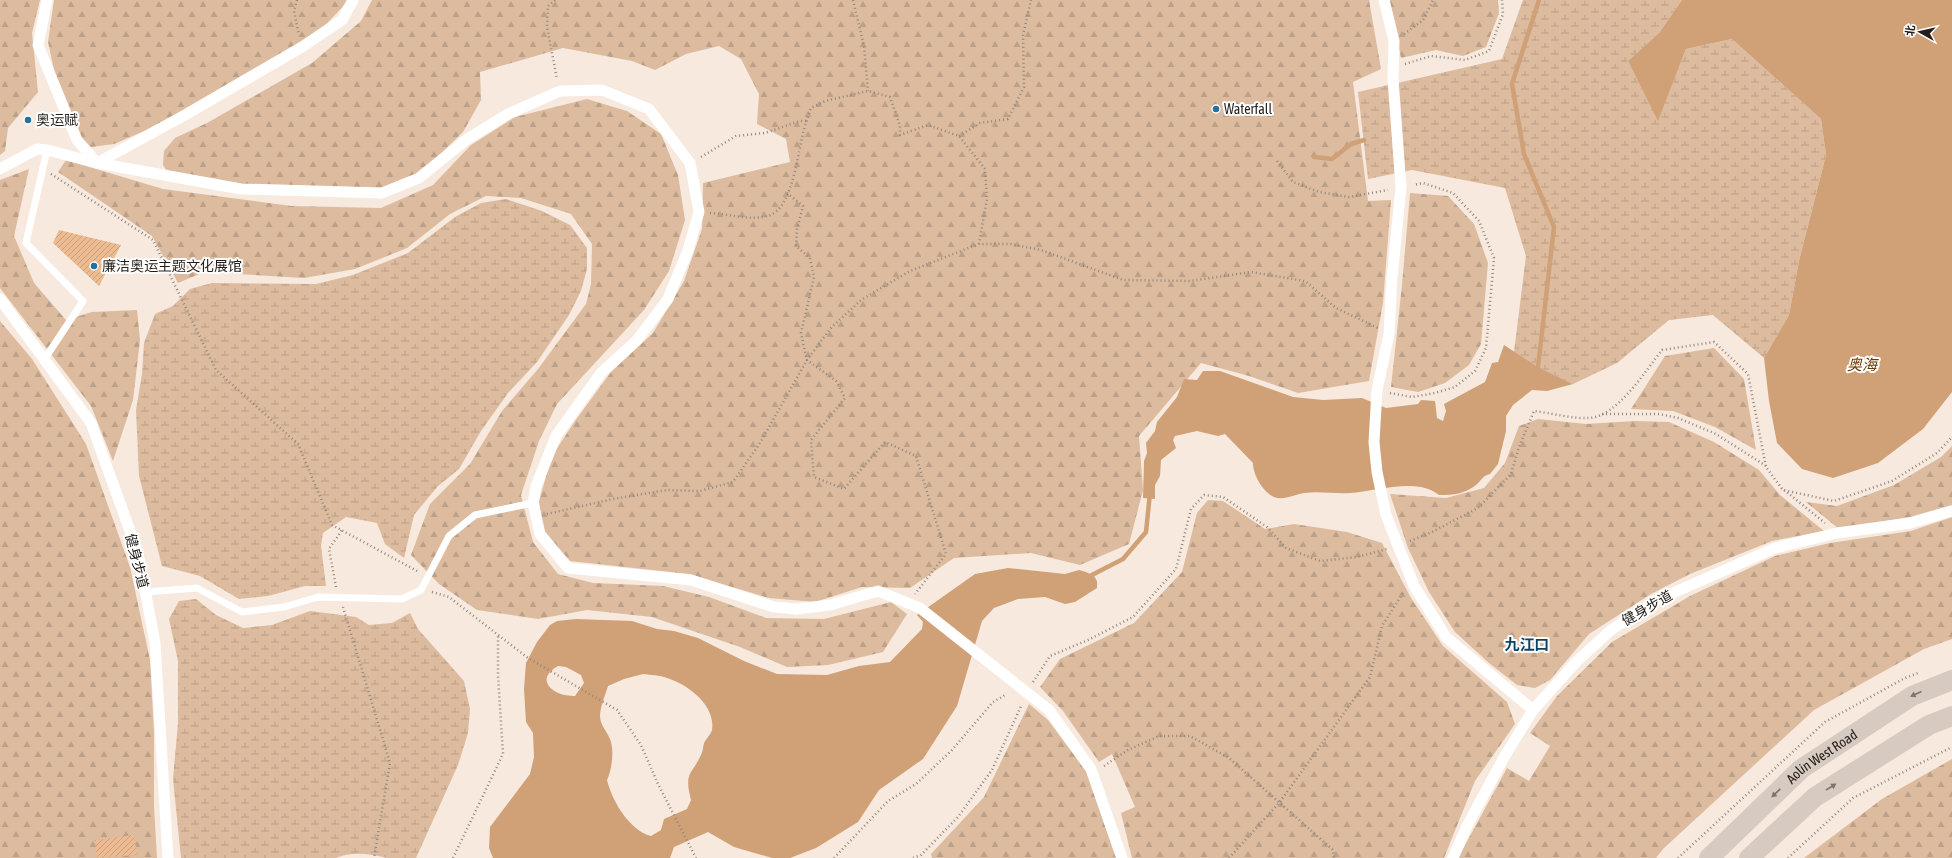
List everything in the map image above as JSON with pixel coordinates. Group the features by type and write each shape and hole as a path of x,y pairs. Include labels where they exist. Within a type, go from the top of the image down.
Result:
{"main road":[{"name":"Aolin West Road","path":"1709,858 1801,769 1912,696 1952,680"},
{"name":"Aolin West Road","path":"1749,858 1814,797 1929,725 1952,716"}],"street":[{"path":"47,0 38,45 77,140 97,163"},
{"path":"97,163 302,48 342,20 353,0"},
{"path":"1384,0 1394,40 1393,79 1401,176 1392,278 1389,334 1377,395 1374,442 1377,472 1386,515 1411,579 1446,637 1533,710"},
{"path":"0,170 37,150 47,150 97,163 241,189 382,192 419,178 466,140 508,114 560,91 602,90 649,109 690,163 698,212 688,250 668,299 637,340 601,373 556,436 536,486 533,503 540,534 568,568 691,580 774,608 797,609 830,605 878,590 920,608 981,654 1049,710 1093,773 1122,858"},
{"name":"健身步道","path":"0,299 91,423 138,553 154,643 168,858"},
{"name":"健身步道","path":"1453,858 1467,826 1503,760 1533,710 1576,662 1611,630 1657,600 1775,548 1837,534 1910,523 1952,511"}],"lane":[{"path":"44,360 83,301 26,243 43,174 47,150"},
{"path":"145,592 197,588 242,612 284,607 318,597 402,599 421,590 450,536 475,515 533,503"}],"path":[{"path":"297,0 294,11 302,48"},
{"path":"555,0 548,6 547,27 555,73 560,91"},
{"path":"853,0 864,46 868,91"},
{"path":"959,136 980,123 1008,119 1024,87 1023,35 1031,0"},
{"path":"1394,40 1424,20 1433,0"},
{"path":"1393,67 1431,56 1465,60 1489,51 1503,14 1502,0"},
{"path":"698,212 717,213 741,218 769,216 781,207 796,172 811,108 826,101 868,91 890,97 900,126 900,134 928,125 959,136 984,169 987,199 979,244"},
{"path":"690,163 736,136 765,133 807,121"},
{"path":"1277,161 1293,182 1319,192 1349,197 1423,183 1453,193 1479,221 1494,258 1486,348 1475,371 1455,387 1435,393 1412,397 1377,395"},
{"path":"43,174 53,174 153,240 168,274 216,370 298,444 332,525 403,565 428,577"},
{"path":"787,193 803,206 797,229 796,246 810,258 814,277 801,333 807,360 836,381 845,398 811,440 814,477 844,489 885,442 916,456 946,554 908,603"},
{"path":"536,516 613,498 667,490 700,491 733,482 760,443 807,360 830,330 861,300 910,271 979,244 1011,244 1041,250 1122,280 1190,281 1251,272 1304,281 1336,308 1389,334"},
{"path":"913,858 921,855 958,818 992,770 1023,689 1050,656 1088,640 1133,617 1176,569 1192,510 1204,495 1223,497 1267,527 1286,548 1320,561 1357,557 1397,546 1432,532 1478,508 1511,474 1519,447 1534,411 1590,418 1602,414 1620,402 1662,350 1714,342 1748,374 1766,467"},
{"path":"1602,414 1659,414 1678,418 1716,434 1766,467 1783,490 1837,534"},
{"path":"1783,490 1834,501 1892,481 1937,453 1952,437"},
{"path":"338,598 329,550 342,530"},
{"path":"1229,858 1280,803 1370,677 1382,626 1411,579"},
{"path":"421,590 449,597 528,658 617,710 641,745 658,784 696,858"},
{"path":"343,608 390,764 374,858"},
{"path":"453,858 503,754 498,676 498,635"},
{"path":"834,858 888,802 916,784 952,750 993,702 1023,689"},
{"path":"1093,773 1128,750 1159,736 1190,736 1229,758 1333,850 1334,858"},
{"path":"1788,858 1853,798 1952,747"}],"green space":[{"path":"0,0 40,0 32,33 38,92 8,128 5,151 0,155"},
{"path":"54,0 349,0 298,54 156,126 114,144 91,147 80,137 59,93 48,42"},
{"path":"372,0 1369,0 1381,69 1353,82 1368,201 1391,200 1383,303 1369,381 1298,393 1249,376 1201,363 1139,436 1143,490 1129,544 1080,565 1031,553 954,558 910,588 862,587 815,602 769,598 689,574 570,561 544,532 539,501 552,456 575,421 611,372 653,333 684,281 702,229 703,183 790,162 786,139 757,124 759,94 741,59 719,46 686,54 655,70 632,61 563,48 480,72 481,100 463,132 423,171 378,190 291,191 170,176 163,165 164,151 175,138 207,123 312,63 361,21"},
{"path":"1389,0 1498,0 1499,13 1486,47 1463,56 1436,50 1401,58"},
{"path":"1523,0 1682,0 1659,33 1628,61 1658,120 1686,49 1732,39 1821,119 1826,155 1799,261 1789,315 1764,358 1713,315 1669,320 1617,363 1573,384 1538,367 1514,352 1526,256 1505,188 1412,170 1368,179 1358,92 1502,59"},
{"path":"587,99 627,111 661,134 678,175 685,220 669,271 644,310 557,404 539,441 521,495 533,542 558,574 593,583 663,586 709,597 766,618 824,619 891,602 907,614 883,652 828,665 787,667 740,647 652,617 587,610 538,619 477,610 439,584 411,555 430,504 470,464 502,411 538,369 586,304 591,284 592,244 571,214 521,198 486,196 450,214 407,248 355,269 304,278 204,272 178,283 152,236 58,172 66,160 163,189 291,206 381,208 433,185 471,145 515,117"},
{"path":"29,169 14,236 34,283 66,320 92,312 137,310 140,340 133,400 113,461 91,406 0,288 0,180"},
{"path":"1410,193 1448,196 1474,224 1488,263 1481,344 1469,365 1445,383 1418,392 1391,387"},
{"path":"506,199 542,211 570,225 587,248 587,269 581,291 569,315 537,362 508,393 481,431 459,469 438,486 414,515 404,558 385,544 377,523 346,517 323,533 321,546 326,586 305,586 268,596 239,599 200,576 162,566 139,476 136,410 142,374 144,343 155,314 173,306 190,289 212,283 316,284 353,275 408,253 455,217 481,203"},
{"path":"0,321 32,359 86,444 130,567 150,660 154,732 154,807 157,858 0,858"},
{"path":"1714,348 1744,379 1756,450 1715,427 1673,411 1631,409 1665,356"},
{"path":"1538,419 1586,424 1635,421 1669,422 1714,442 1759,470 1780,495 1824,531 1772,541 1690,574 1651,594 1589,634 1550,680 1535,688 1517,685 1489,663 1455,632 1429,592 1408,548 1390,494 1446,498 1484,488 1505,463 1519,426"},
{"path":"1952,446 1952,505 1910,517 1839,529 1806,502 1837,506 1894,485 1941,457"},
{"path":"1208,500 1223,501 1265,529 1294,524 1347,532 1382,543 1411,598 1443,646 1507,702 1515,724 1475,781 1444,858 1132,858 1121,813 1135,807 1112,754 1099,762 1063,711 1040,687 1060,659 1134,623 1182,572 1197,513"},
{"path":"1952,517 1952,639 1924,649 1814,710 1663,849 1656,858 1458,858 1507,768 1529,781 1550,746 1530,733 1557,696 1612,642 1690,596 1775,556 1830,543 1911,531"},
{"path":"196,599 216,615 243,628 272,625 310,611 356,617 369,625 392,623 410,613 418,629 464,681 470,709 468,733 458,765 416,858 387,858 368,854 348,854 336,858 181,858 173,779 178,723 178,661 169,619 179,601"},
{"path":"1029,704 1048,720 1086,771 1116,858 932,858 931,854 984,797"},
{"path":"1952,759 1952,858 1804,858 1882,799"}],"water":[{"name":"奥海","path":"1682,0 1952,0 1952,392 1923,429 1878,463 1833,478 1802,469 1777,443 1769,401 1764,358 1789,315 1799,261 1826,155 1821,119 1732,39 1686,49 1658,121 1628,61 1659,33"},
{"path":"1504,345 1538,367 1573,384 1547,391 1532,390 1513,405 1506,416 1506,431 1498,464 1490,474 1468,490 1454,494 1439,495 1420,487 1396,486 1350,493 1304,493 1286,498 1278,498 1270,495 1259,483 1253,468 1253,463 1225,434 1218,436 1197,431 1175,436 1173,440 1176,448 1161,460 1160,476 1155,485 1155,499 1143,498 1144,461 1147,453 1146,443 1155,431 1157,422 1177,397 1184,379 1197,380 1203,371 1220,371 1293,397 1323,400 1362,398 1386,408 1418,404 1421,400 1435,401 1437,418 1443,421 1446,411 1444,404 1485,382 1492,363 1498,362"},
{"path":"1008,568 1065,574 1079,570 1094,576 1097,581 1097,588 1075,602 1065,604 1045,597 1018,599 994,608 982,621 957,706 923,759 879,790 858,822 816,848 790,858 772,858 734,847 708,832 674,847 670,858 493,858 489,848 490,827 530,774 534,757 533,733 526,722 524,689 526,663 537,642 550,625 557,621 576,619 632,621 657,629 674,631 698,638 744,661 777,674 827,675 859,666 890,662 922,629 923,622 917,615 975,574","holes":["558,666 566,667 581,675 584,683 575,696 560,694 549,687 547,677 551,671","643,674 664,677 691,690 705,704 712,721 712,730 704,743 702,754 688,779 691,800 687,809 664,819 661,830 651,836 643,833 629,822 618,806 609,788 607,780 611,765 612,747 611,741 602,725 600,717 608,686 624,679"]}],"building":[{"name":"廉洁奥运主题文化展馆","path":"59,230 121,245 99,286 53,243"},
{"path":"134,835 137,855 97,858 95,840"}],"waterway":[{"path":"1533,371 1538,367 1554,227 1524,154 1512,84 1539,0"},
{"path":"1314,157 1332,159 1351,144 1364,140"},
{"path":"1088,577 1123,559 1146,532 1150,493"}],"place":[{"name":"Waterfall","path":"1216,109"},
{"name":"奥运赋","path":"28,120"},
{"name":"廉洁奥运主题文化展馆","path":"94,266"}],"district":[{"name":"九江口","path":"1527,644"}]}
